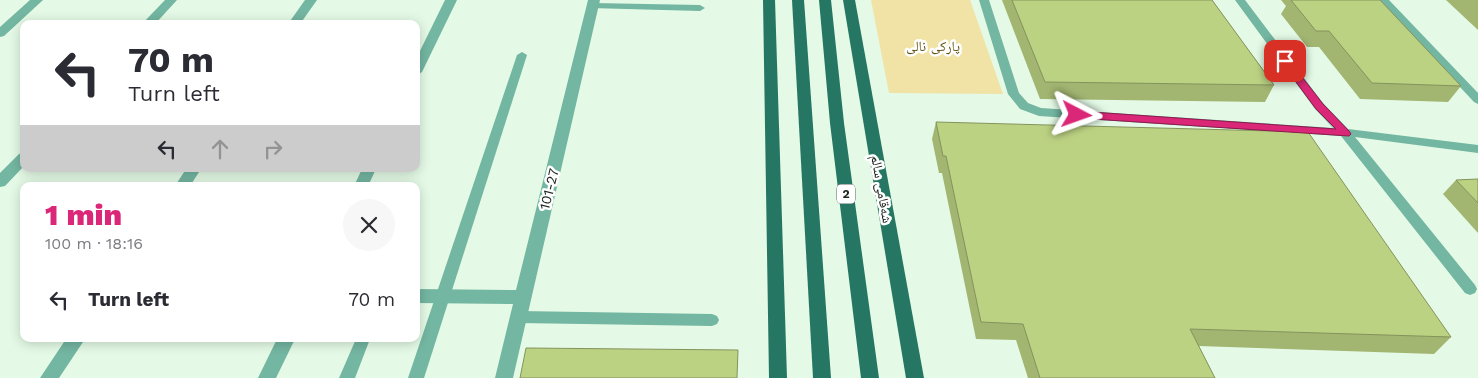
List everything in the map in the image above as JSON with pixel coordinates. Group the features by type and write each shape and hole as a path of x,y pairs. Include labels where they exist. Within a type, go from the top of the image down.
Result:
{"main road":[{"path":"769,0 778,378"},
{"path":"798,0 822,378"},
{"name":"2","path":"824,0 837,122 870,378"},
{"name":"شەقامی سالم","path":"849,0 915,378"}],"street":[{"path":"0,33 37,0"},
{"path":"152,20 171,0"},
{"path":"297,20 311,0"},
{"path":"420,64 451,0"},
{"name":"101-27","path":"504,378 594,3"},
{"path":"0,182 20,161"},
{"path":"420,296 523,297"},
{"path":"49,378 74,342"},
{"path":"267,378 285,342"}],"lane":[{"path":"984,0 1014,94 1024,106 1039,112 1368,134 1478,148"},
{"path":"1240,0 1319,106 1346,134 1470,289"},
{"path":"1384,0 1478,100"},
{"path":"594,3 700,8"},
{"path":"416,378 522,55"},
{"path":"518,317 712,320"},
{"path":"347,378 362,342"}],"green space":[{"name":"پارکی نالی","path":"871,0 970,0 1003,94 889,93"}],"building":[{"path":"1012,0 1212,0 1274,85 1045,82"},
{"path":"1291,0 1380,0 1461,86 1372,83 1329,31 1316,31"},
{"path":"936,122 1308,132 1451,337 1190,329 1215,378 1040,378 1023,324 981,322 946,156 943,156"},
{"path":"1478,179 1478,203 1456,180"},
{"path":"526,348 738,350 737,378 520,378"}],"route":[{"path":"1077,115 1346,134 1319,106 1285,61"}]}
